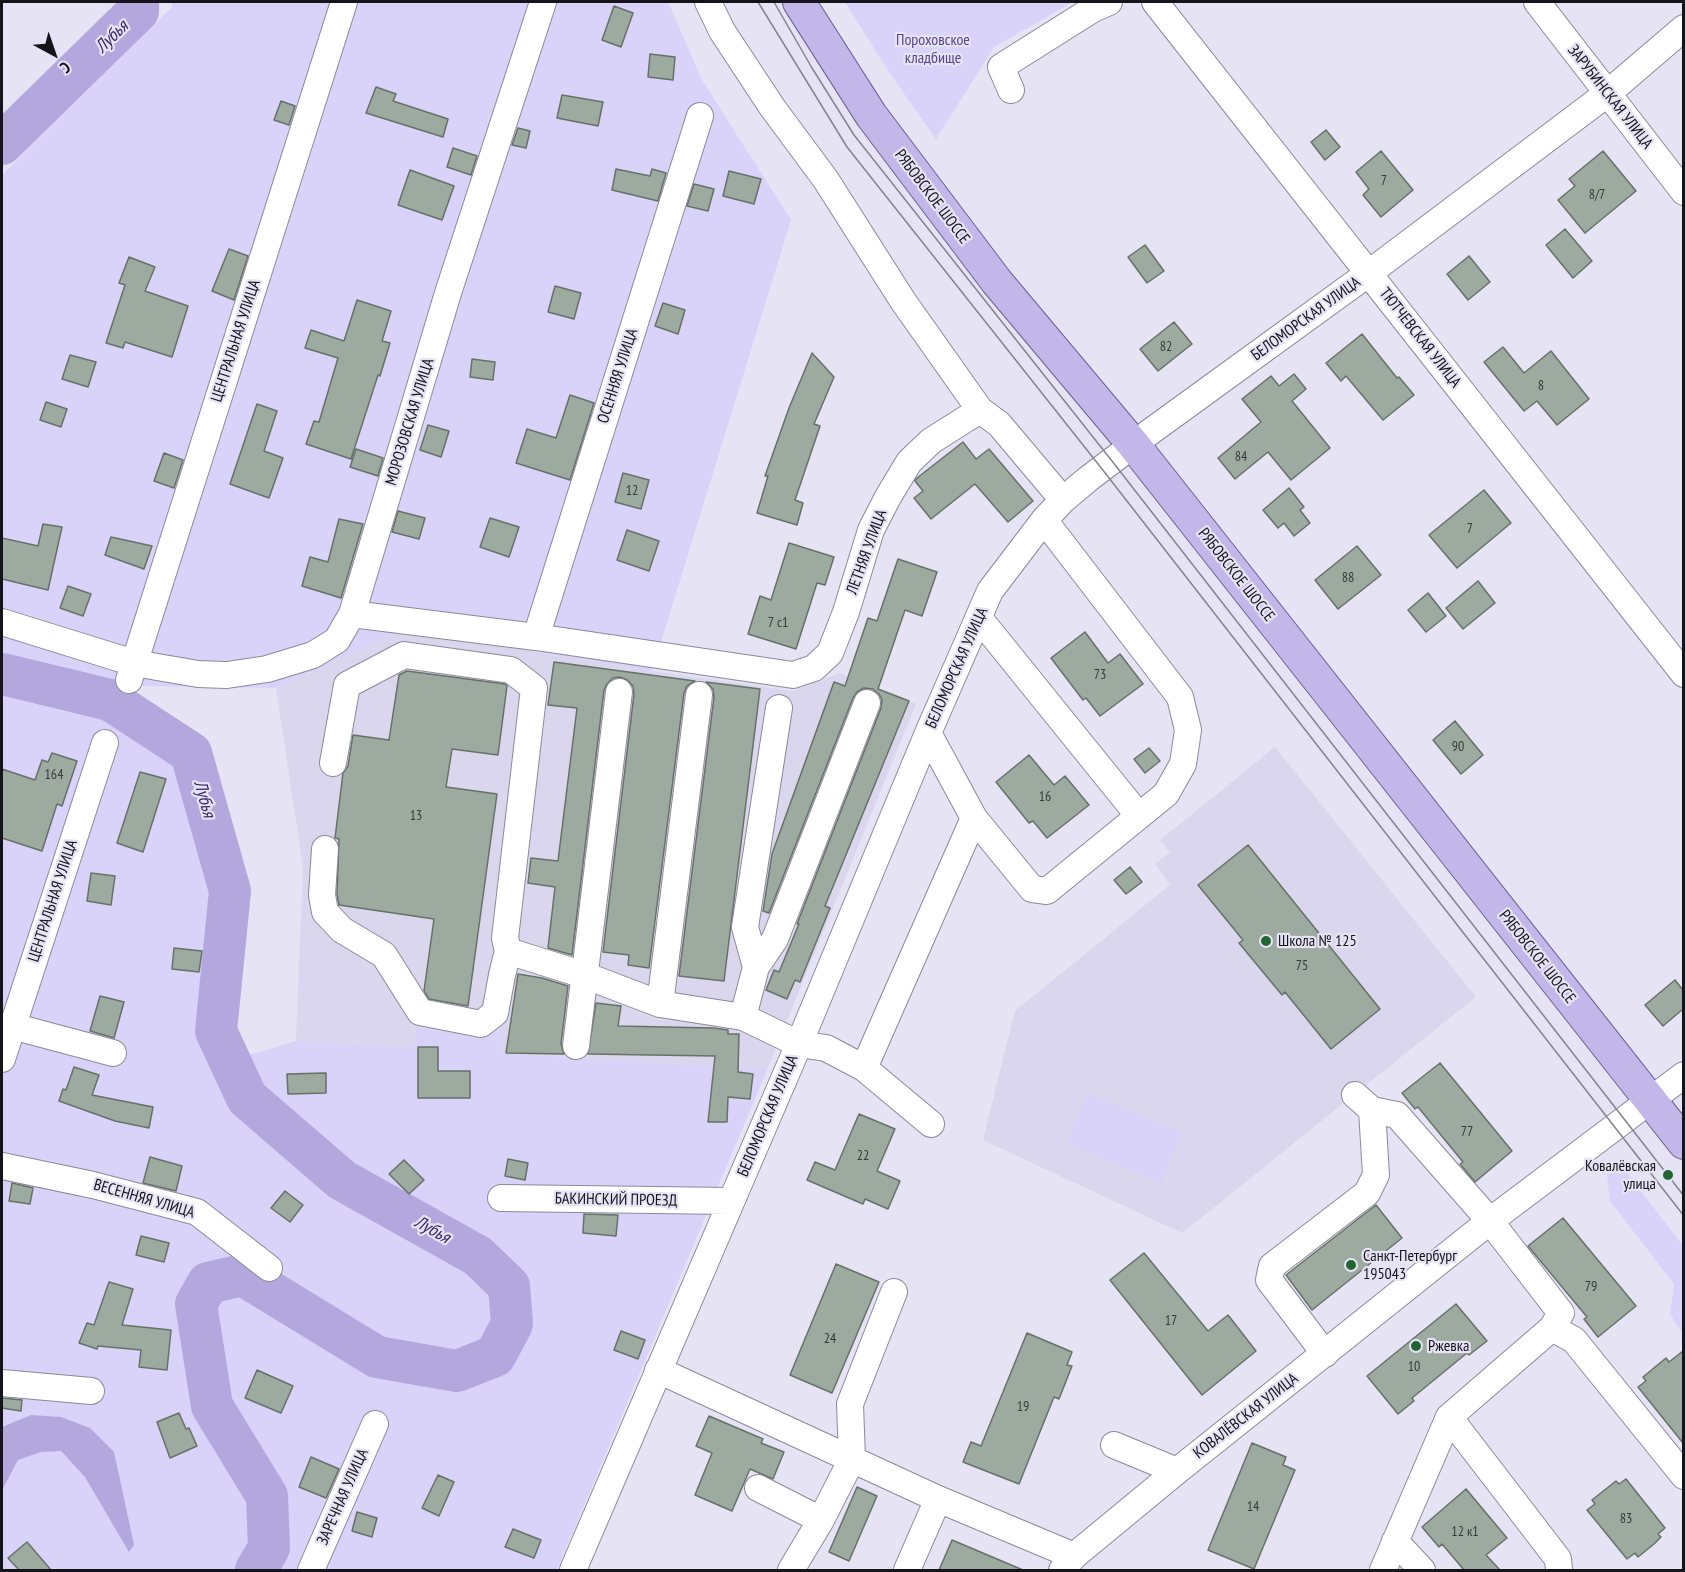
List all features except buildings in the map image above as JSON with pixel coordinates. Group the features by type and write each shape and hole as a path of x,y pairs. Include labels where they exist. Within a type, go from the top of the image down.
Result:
{"main road":[{"name":"РЯБОВСКОЕ ШОССЕ","path":"799,2 871,115 997,282 1133,444 1683,1143"}],"street":[{"name":"ЦЕНТРАЛЬНАЯ УЛИЦА","path":"132,672 344,2"},
{"name":"МОРОЗОВСКАЯ УЛИЦА","path":"2,622 132,672 227,675 267,669 313,655 337,640 352,614 448,293 543,2"},
{"path":"708,2 722,31 772,107 826,180 903,301 980,410 999,424 1063,500"},
{"path":"1011,90 1001,67 1093,9 1109,2"},
{"name":"ТЮТЧЕВСКАЯ УЛИЦА","path":"1155,2 1683,674"},
{"name":"ЗАРУБИНСКАЯ УЛИЦА","path":"1538,2 1683,192"},
{"name":"БЕЛОМОРСКАЯ УЛИЦА","path":"573,1570 990,591 1044,520 1063,500 1133,444 1369,273 1608,93 1683,28"},
{"name":"ОСЕННЯЯ УЛИЦА","path":"536,637 700,116"},
{"name":"ЛЕТНЯЯ УЛИЦА","path":"536,637 794,675 814,668 830,653 846,612 871,530 909,462 931,441 980,410"},
{"path":"928,733 974,818 1032,889 1047,891 1166,794 1183,764 1188,730 1180,697 1044,520"},
{"path":"352,614 536,637"},
{"path":"979,618 1139,816"},
{"path":"325,849 322,895 325,912 342,930 384,955 420,1012 481,1024 495,1013 508,951 505,938 534,688 511,670 404,655 347,685 333,763"},
{"path":"576,1046 619,692"},
{"path":"660,1004 699,695"},
{"path":"743,1017 756,967 775,939 867,704"},
{"path":"756,967 745,927 779,708"},
{"name":"ЦЕНТРАЛЬНАЯ УЛИЦА","path":"2,1059 105,742"},
{"path":"864,1068 974,818"},
{"path":"508,951 584,975 660,1004 743,1017 799,1044 826,1048 864,1068 931,1124"},
{"path":"12,1026 113,1053"},
{"name":"КОВАЛЁВСКАЯ УЛИЦА","path":"1068,1563 1177,1471 1490,1221 1683,1075"},
{"path":"1325,1353 1269,1280 1272,1266 1367,1192 1376,1175 1363,1102 1397,1115 1490,1221 1561,1313 1552,1328 1449,1417 1383,1570"},
{"name":"ВЕСЕННЯЯ УЛИЦА","path":"2,1166 93,1185 197,1212 270,1268"},
{"name":"БАКИНСКИЙ ПРОЕЗД","path":"501,1198 730,1201"},
{"path":"791,1570 821,1520 852,1459 850,1404 894,1292"},
{"path":"1552,1328 1574,1340 1683,1476"},
{"path":"658,1370 938,1499 1068,1563"},
{"path":"2,1383 91,1391"},
{"path":"1449,1417 1558,1559 1559,1570"},
{"name":"ЗАРЕЧНАЯ УЛИЦА","path":"311,1570 375,1424"},
{"path":"1114,1445 1177,1471"},
{"path":"758,1488 821,1520"},
{"path":"907,1570 938,1499"},
{"path":"1395,1540 1422,1570"}],"shaded area":[{"path":"403,630 652,671 793,691 840,673 916,704 767,1070 498,1053 499,1032 416,1027 414,1048 296,1041 303,868 276,688"},
{"name":"Школа № 125","path":"1275,747 1476,997 1182,1233 983,1140 1015,1011 1170,885 1155,864 1170,852 1160,840"},
{"path":"31,1415 61,1417 90,1428 114,1452 134,1545 129,1552 85,1477 61,1451 41,1452 18,1460 2,1490 2,1427"}],"green space":[{"path":"172,2 668,2 702,80 791,220 652,671 403,630 276,688 135,686 2,660 2,175 172,7"},
{"name":"Пороховское кладбище","path":"845,2 1073,2 994,47 936,139 889,72"},
{"path":"2,685 97,712 181,763 219,891 200,1029 219,1064 296,1041 414,1048 416,1027 500,1032 499,1053 767,1070 557,1570 2,1570"},
{"path":"1088,1094 1181,1133 1160,1182 1067,1143"},
{"path":"1621,1165 1683,1246 1683,1334 1670,1314 1674,1284 1610,1201 1607,1175"}],"waterway":[{"name":"Лубья","path":"2,144 138,11 138,2"},
{"name":"Лубья","path":"2,674 110,700 191,753 230,891 216,1031 247,1098 342,1180 478,1256 509,1286 512,1324 495,1356 457,1371 377,1357 243,1275 208,1283 196,1304 212,1406 267,1496 269,1548 256,1570"}],"tram line":[{"path":"758,2 847,147 1102,469 1684,1216"},
{"path":"774,2 854,135 1112,461 1684,1196"}],"place":[{"name":"Школа № 125","path":"1266,941"},
{"name":"Ковалёвская улица","path":"1668,1175"},
{"name":"Санкт-Петербург 195043","path":"1351,1265"},
{"name":"Ржевка","path":"1416,1346"}]}
